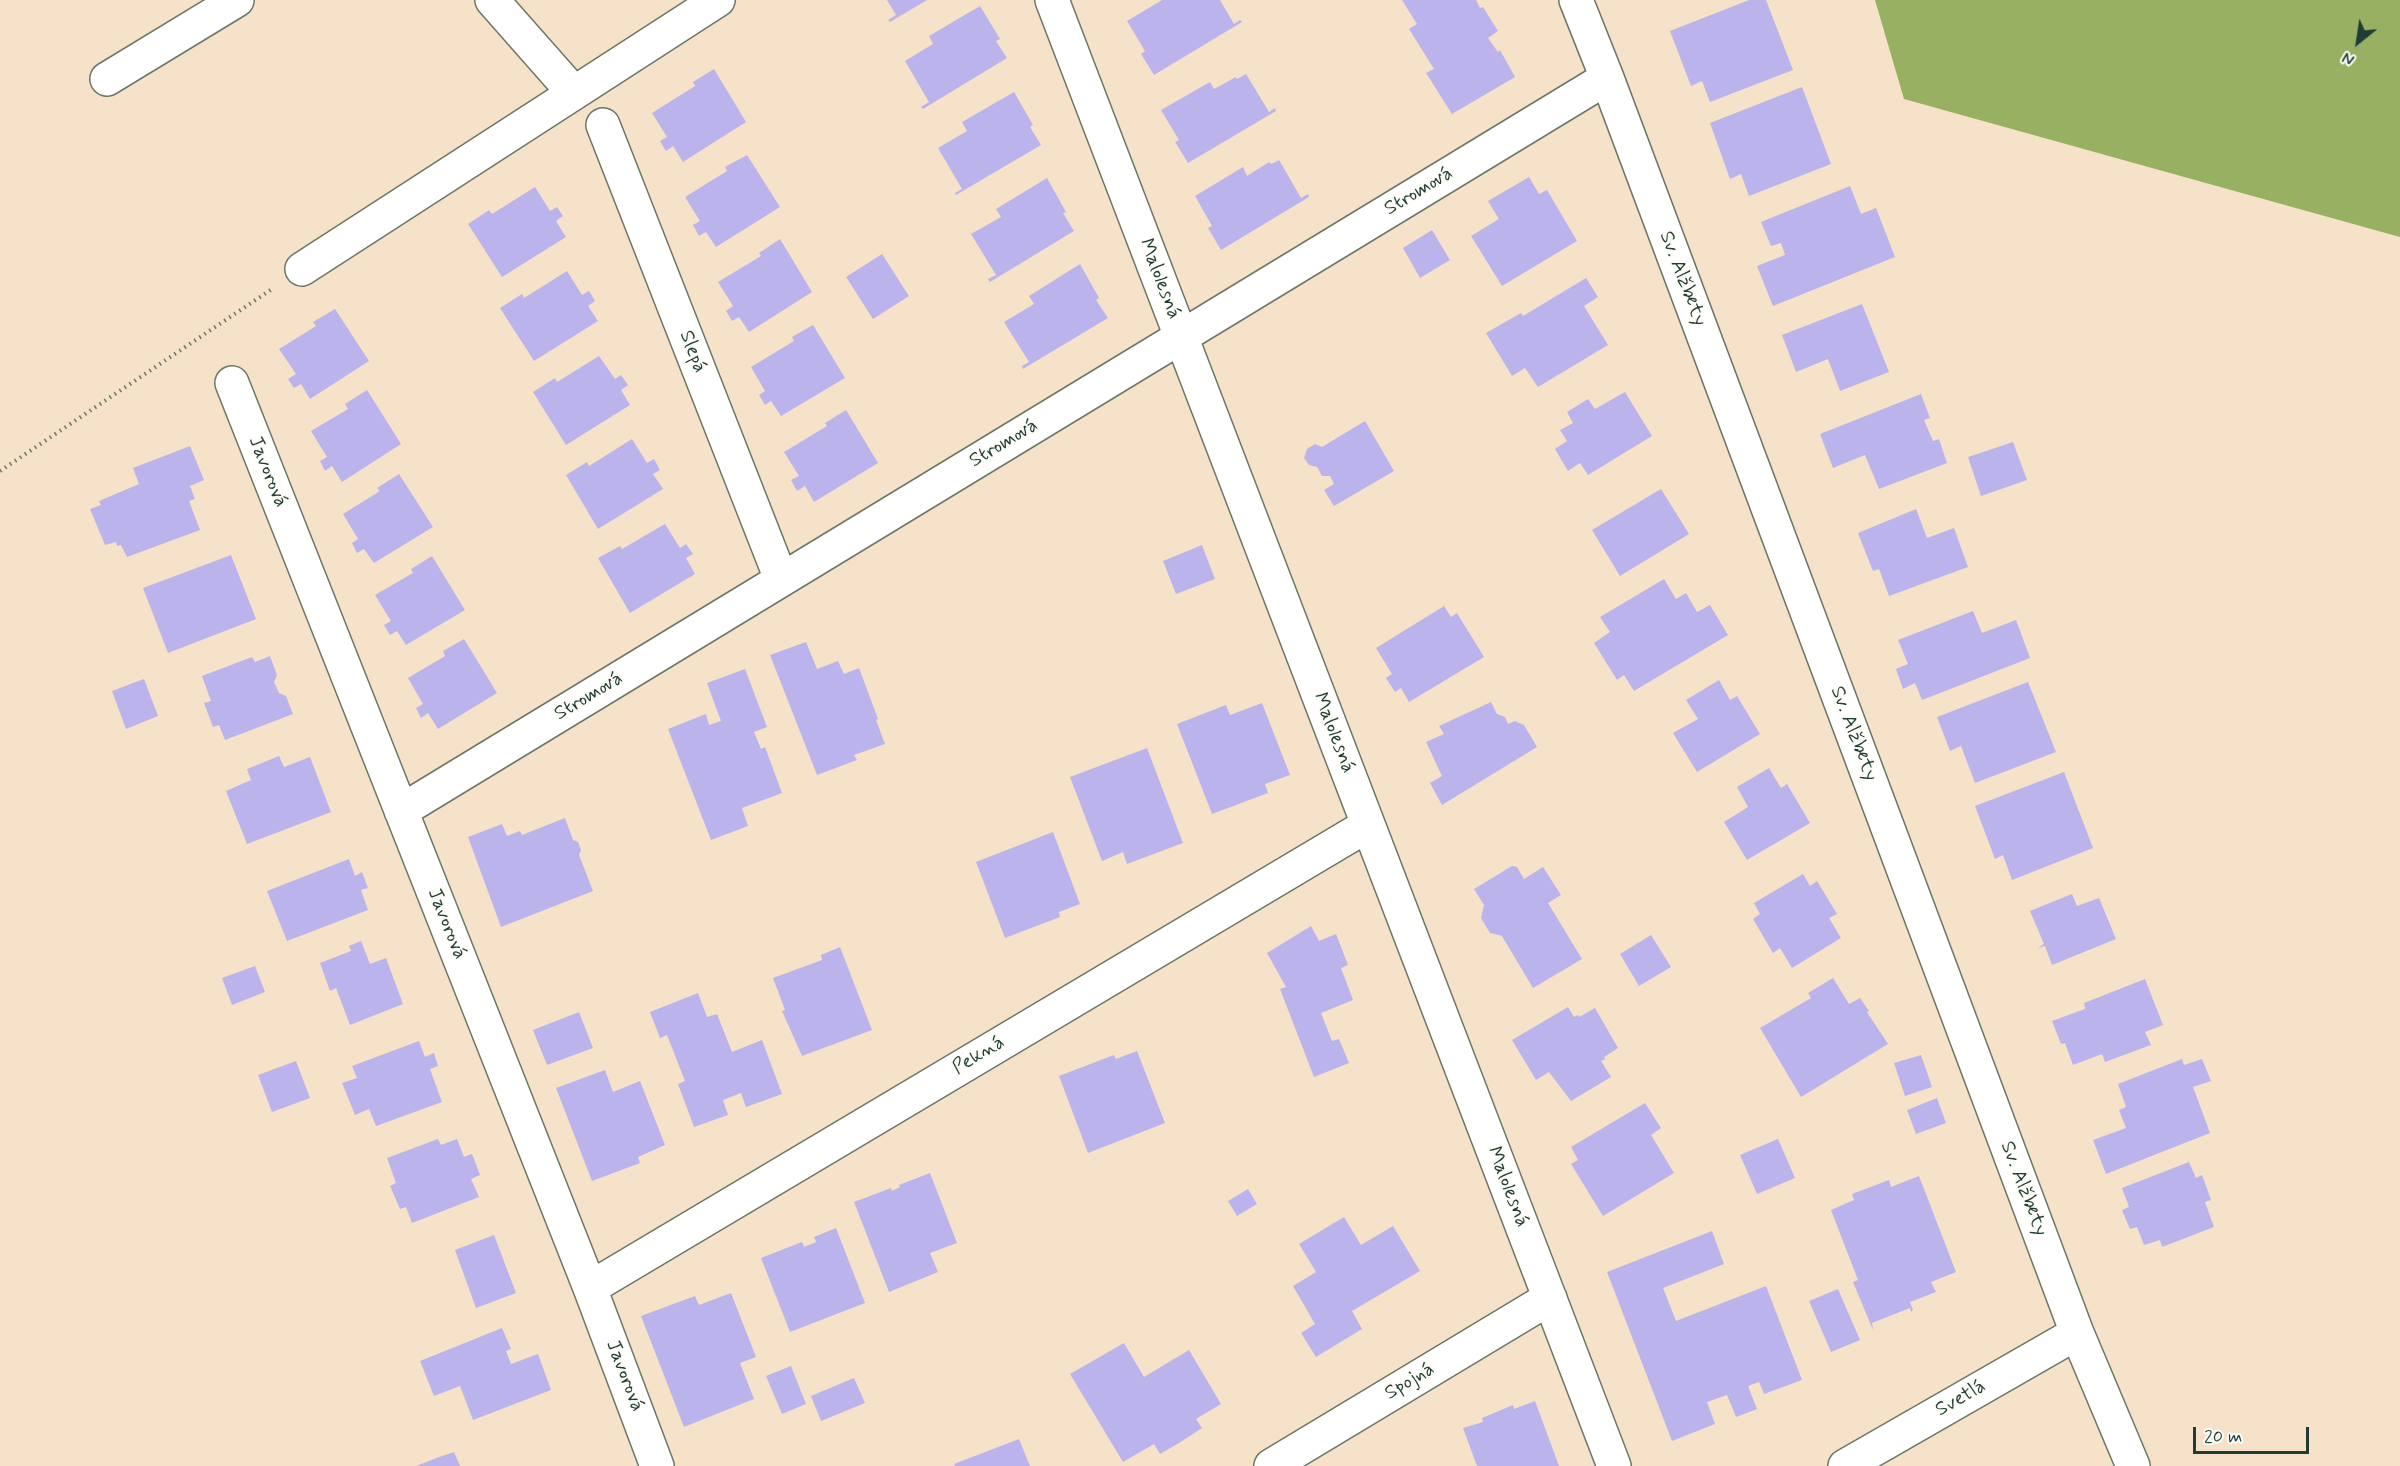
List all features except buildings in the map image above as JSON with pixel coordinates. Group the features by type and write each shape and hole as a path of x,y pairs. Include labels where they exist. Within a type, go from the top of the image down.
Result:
{"street":[{"path":"107,79 237,0"},
{"path":"492,0 574,93"},
{"path":"302,269 718,0"},
{"name":"Malolesná","path":"1052,0 1614,1466"},
{"name":"Sv. Alžbety","path":"1576,0 2077,1332 2133,1466"},
{"name":"Stromová","path":"401,811 1607,78"},
{"name":"Slepá","path":"603,125 781,579"},
{"name":"Javorová","path":"232,383 590,1287 657,1466"},
{"name":"Pekná","path":"590,1287 1368,825"},
{"name":"Spojná","path":"1271,1466 1550,1298"},
{"name":"Svetlá","path":"1845,1466 2077,1332"}],"path":[{"path":"0,471 302,269"}],"green space":[{"path":"1875,0 2400,0 2400,237 1904,99"}]}
